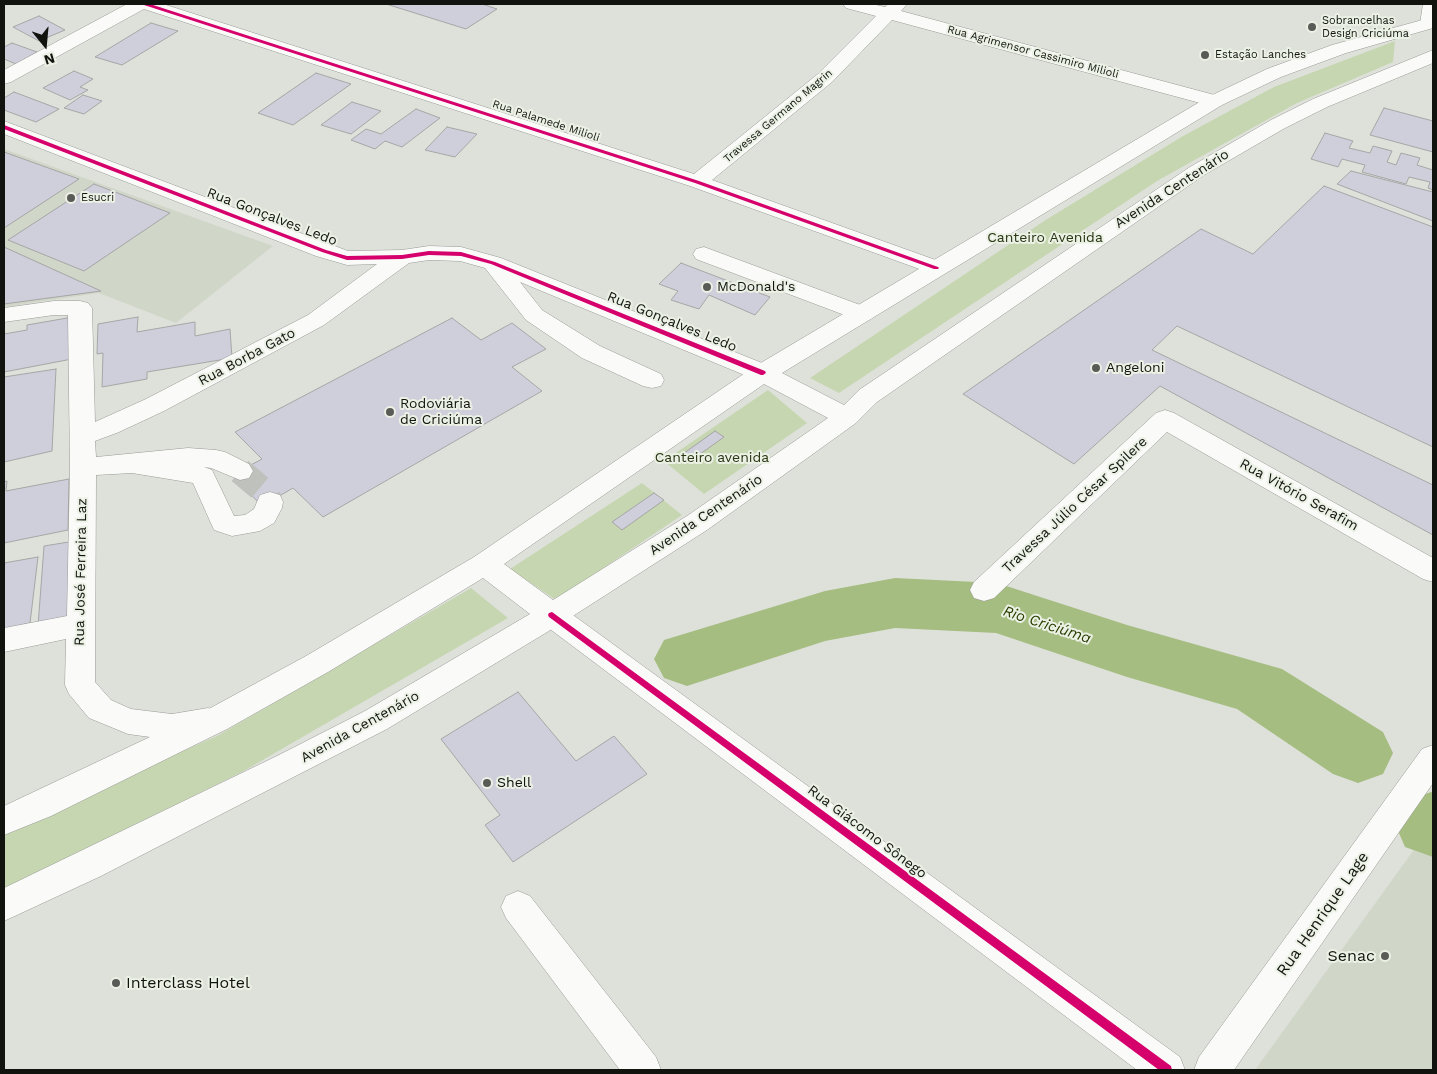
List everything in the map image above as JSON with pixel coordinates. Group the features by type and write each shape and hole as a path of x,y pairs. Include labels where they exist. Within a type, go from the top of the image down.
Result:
{"street":[{"path":"4,78 140,4"},
{"name":"Rua Palamede Milioli","path":"146,4 697,182 936,268"},
{"name":"Rua Agrimensor Cassimiro Milioli","path":"852,4 894,9 1214,101"},
{"name":"Travessa Germano Magrin","path":"697,182 825,78 894,9"},
{"path":"4,821 40,806 216,720 318,664 484,564 763,373 1214,101 1274,73 1431,16"},
{"path":"1429,59 1424,36 1431,16"},
{"name":"Avenida Centenário","path":"4,905 89,865 316,752 376,720 552,615 697,523 847,417 868,396 1198,171 1278,124 1320,103 1429,59"},
{"name":"Rua Gonçalves Ledo","path":"4,127 324,252 348,258 402,257 430,253 461,254 493,263 763,373 847,417"},
{"path":"704,254 862,314"},
{"name":"Rua Borba Gato","path":"82,436 110,426 155,405 316,320 402,257"},
{"path":"493,263 534,314 591,352 652,380"},
{"name":"Rua José Ferreira Laz","path":"4,315 54,308 80,308 83,467 80,685 100,709 128,721 172,727 216,720"},
{"name":"Rua Vitório Serafim","path":"1165,420 1433,571"},
{"name":"Travessa Júlio César Spilere","path":"984,590 1165,420"},
{"path":"83,467 132,464 188,457 216,459 240,471"},
{"path":"132,464 192,472 202,477 224,524 232,526 250,524 264,516 270,502"},
{"name":"Rua Giácomo Sônego","path":"484,564 1167,1070"},
{"path":"4,640 81,624"},
{"name":"Rua Henrique Lage","path":"1212,1070 1433,758"},
{"path":"518,907 643,1070"}],"shaded area":[{"name":"Esucri","path":"4,149 273,246 176,323 99,293 4,307"},
{"name":"Senac","path":"1423,837 1433,842 1433,1070 1255,1070"}],"green space":[{"name":"Canteiro Avenida","path":"1395,41 1393,62 1297,103 1157,181 839,393 810,378 1044,221 1183,136 1274,87"},
{"name":"Canteiro avenida","path":"768,390 807,423 704,494 664,461"},
{"name":"Canteiro Avenida","path":"642,483 682,515 556,600 510,569"},
{"path":"471,588 508,618 242,772 4,889 4,829 217,736"}],"building":[{"path":"386,4 482,4 497,9 466,29"},
{"path":"39,16 65,30 39,41 13,27"},
{"path":"151,23 178,31 122,65 95,57"},
{"path":"12,43 37,52 16,64 4,59 4,47"},
{"path":"74,71 93,79 80,87 88,90 70,100 43,88"},
{"path":"316,73 351,84 293,125 258,113"},
{"path":"14,92 59,109 36,122 4,110 4,98"},
{"path":"83,95 102,101 84,114 64,108"},
{"path":"352,102 381,111 351,134 321,125"},
{"path":"1384,108 1433,121 1433,152 1370,135"},
{"path":"416,109 440,118 402,147 385,141 375,149 351,140 366,129 381,134"},
{"path":"447,127 477,134 455,157 425,150"},
{"path":"1325,133 1353,141 1349,148 1370,153 1373,146 1392,151 1387,162 1396,165 1401,153 1420,158 1417,165 1433,170 1433,190 1428,188 1430,182 1409,177 1406,184 1362,172 1365,165 1342,159 1338,167 1311,159"},
{"path":"4,152 79,179 4,228"},
{"path":"1351,171 1433,192 1433,221 1337,184"},
{"name":"Esucri","path":"94,184 170,213 84,271 8,240"},
{"name":"Angeloni","path":"1324,186 1433,227 1433,447 1177,326 1152,350 1433,485 1433,535 1160,386 1074,464 963,394 1201,229 1253,254"},
{"path":"4,247 101,291 4,304"},
{"name":"McDonald's","path":"681,263 770,297 755,315 709,295 699,309 671,300 678,291 659,284"},
{"path":"73,317 72,359 4,372 4,334 27,330 27,325"},
{"path":"138,317 137,332 195,322 195,336 230,329 232,358 147,372 147,379 102,387 103,353 97,354 98,324"},
{"name":"Rodoviária de Criciúma","path":"452,318 481,340 512,323 546,349 512,367 542,391 323,517 293,488 262,506 232,475 262,459 235,432"},
{"path":"56,369 52,451 4,462 4,377"},
{"path":"715,431 724,437 689,462 680,456"},
{"path":"69,479 68,530 4,543 4,482 7,481 6,491"},
{"path":"654,493 664,500 622,530 612,522"},
{"path":"75,541 71,620 38,626 44,546"},
{"path":"38,557 30,623 4,629 4,563"},
{"path":"518,692 576,761 614,736 647,774 513,862 485,825 500,815 441,739"}],"waterway":[{"name":"Rio Criciúma","path":"687,659 825,616 895,603 997,608 1127,651 1258,688 1358,753"}],"tunnel":[{"path":"240,471 265,492 270,502"}],"cycle path":[{"path":"146,4 697,182 936,268"},
{"path":"4,127 324,251 347,258 402,257 429,253 461,254 493,263 763,373"},
{"path":"552,615 1167,1070"}],"place":[{"name":"Sobrancelhas Design Criciúma","path":"1312,27"},
{"name":"Estação Lanches","path":"1205,55"},
{"name":"Esucri","path":"71,198"},
{"name":"McDonald's","path":"707,287"},
{"name":"Angeloni","path":"1096,368"},
{"name":"Rodoviária de Criciúma","path":"390,412"},
{"name":"Shell","path":"487,783"},
{"name":"Senac","path":"1385,956"},
{"name":"Interclass Hotel","path":"116,983"}]}
